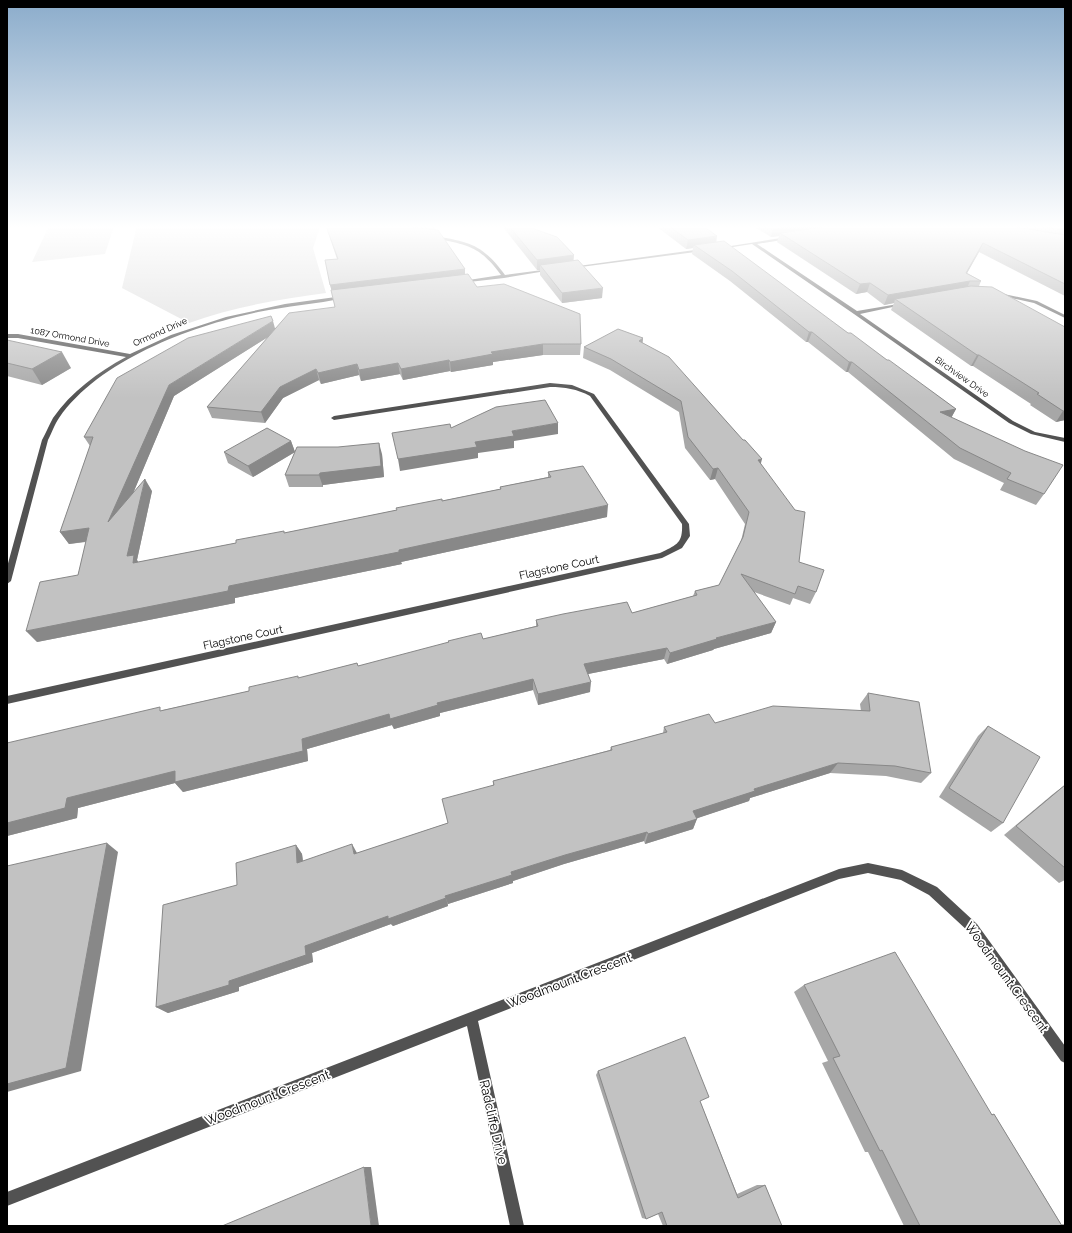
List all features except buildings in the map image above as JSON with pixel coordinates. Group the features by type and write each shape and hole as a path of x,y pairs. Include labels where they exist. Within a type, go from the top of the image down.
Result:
{"street":[{"name":"Birchview Drive","path":"812,284 1011,422 1033,433 1065,440"},
{"path":"993,294 1035,302 1065,318"},
{"name":"Ormond Drive","path":"7,581 45,440 55,419 82,388 130,356 161,340 213,321 291,303 346,296"},
{"path":"856,313 907,304"},
{"name":"1087 Ormond Drive","path":"7,336 18,336 99,349 130,356"},
{"name":"Flagstone Court","path":"7,700 662,555 679,546 686,536 685,524 592,395 581,389 566,385 550,385 334,418"},
{"name":"Woodmount Crescent","path":"7,1199 839,874 868,868 902,875 933,891 973,928 1065,1057"},
{"name":"Radcliffe Drive","path":"471,1018 517,1226"}],"shaded area":[{"path":"123,284 323,284 326,293 257,304 222,312 189,323 122,288"}]}
